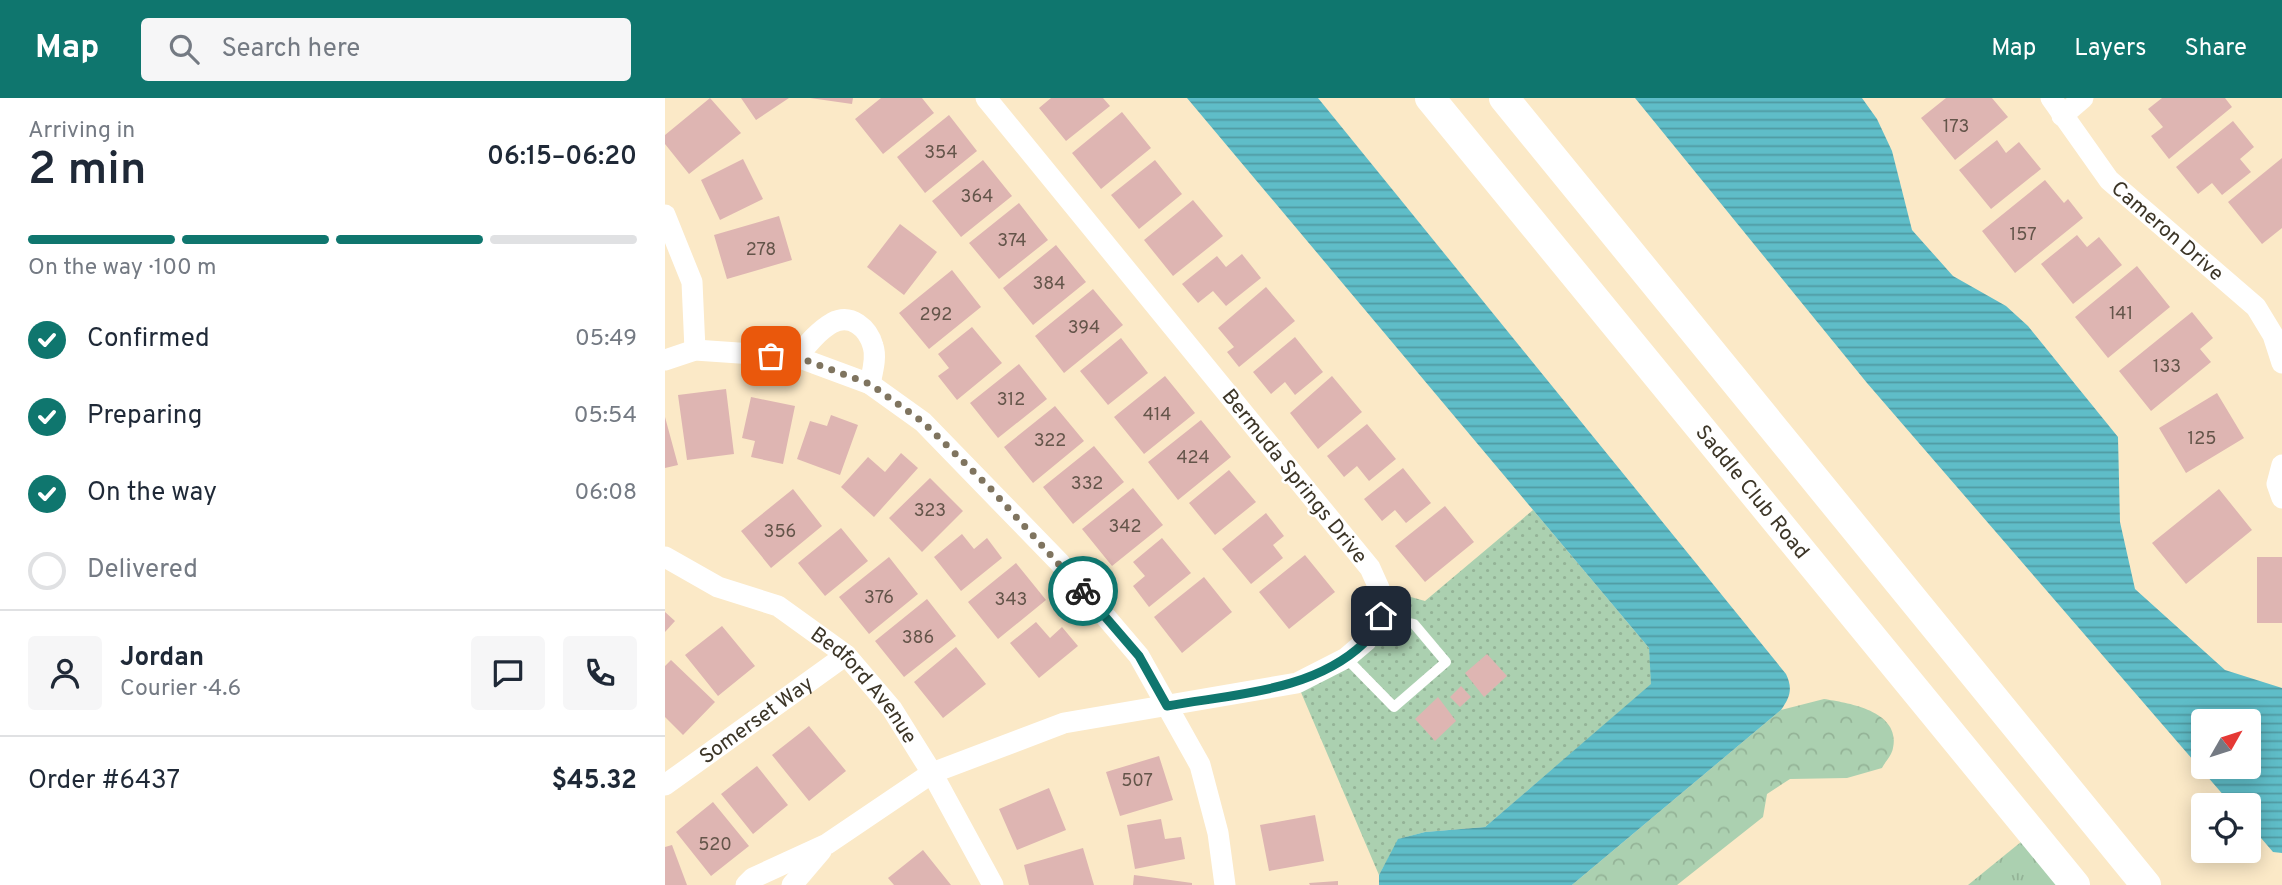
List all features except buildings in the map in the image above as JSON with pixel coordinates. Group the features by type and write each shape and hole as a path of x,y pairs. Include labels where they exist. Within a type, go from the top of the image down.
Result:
{"street":[{"name":"Bermuda Springs Drive","path":"986,98 1370,568 1379,588 1381,616"},
{"name":"Saddle Club Road","path":"1430,98 2075,885"},
{"path":"1504,98 2146,885"},
{"path":"2057,107 2083,98"},
{"name":"Cameron Drive","path":"2057,107 2091,158 2125,195 2213,267 2256,307 2273,335 2282,363"},
{"path":"665,215 692,282 695,350"},
{"path":"797,357 815,336 834,322 848,319 864,327 874,347 870,384"},
{"path":"665,360 695,350 797,357 870,384 923,422 1050,553 1139,656 1200,765 1218,833 1225,885"},
{"path":"2282,465 2277,484 2282,498"},
{"name":"Bedford Avenue","path":"665,557 718,587 778,606 846,655 892,709 932,773 993,885"},
{"path":"746,885 753,878 827,844 932,773 1064,723 1297,683 1346,658 1366,641 1381,616"},
{"name":"Somerset Way","path":"665,785 846,655"},
{"path":"792,885 827,844"},
{"path":"803,885 827,844"}],"lane":[{"path":"1346,658 1394,707 1446,662 1414,624 1381,616"}],"green space":[{"path":"1533,510 1649,648 1652,684 1485,827 1425,832 1399,839 1379,875 1297,683 1366,641 1379,588 1425,601"},
{"path":"1824,699 1871,711 1889,725 1893,735 1893,748 1882,768 1847,778 1790,779 1767,794 1763,817 1677,885 1572,885 1781,710"},
{"path":"2032,833 2075,885 1968,885"}],"water":[{"path":"1187,98 1318,98 1786,674 1789,693 1781,710 1572,885 1379,885 1379,875 1398,839 1425,832 1485,827 1651,684 1649,648"},
{"path":"1635,98 1862,98 1877,119 1892,151 1912,230 1953,276 2006,306 2028,326 2118,437 2120,522 2135,589 2225,670 2282,688 2282,853 2273,852 2261,838 2261,793 2222,793 2210,779 2261,779 2261,709 2191,709 2191,758 1867,383"}],"way so far":[{"path":"771,356 797,357 870,384 923,422 990,488 1083,591"}],"route":[{"path":"1083,591 1139,656 1167,706 1297,683 1346,658 1366,641 1381,616"}]}
